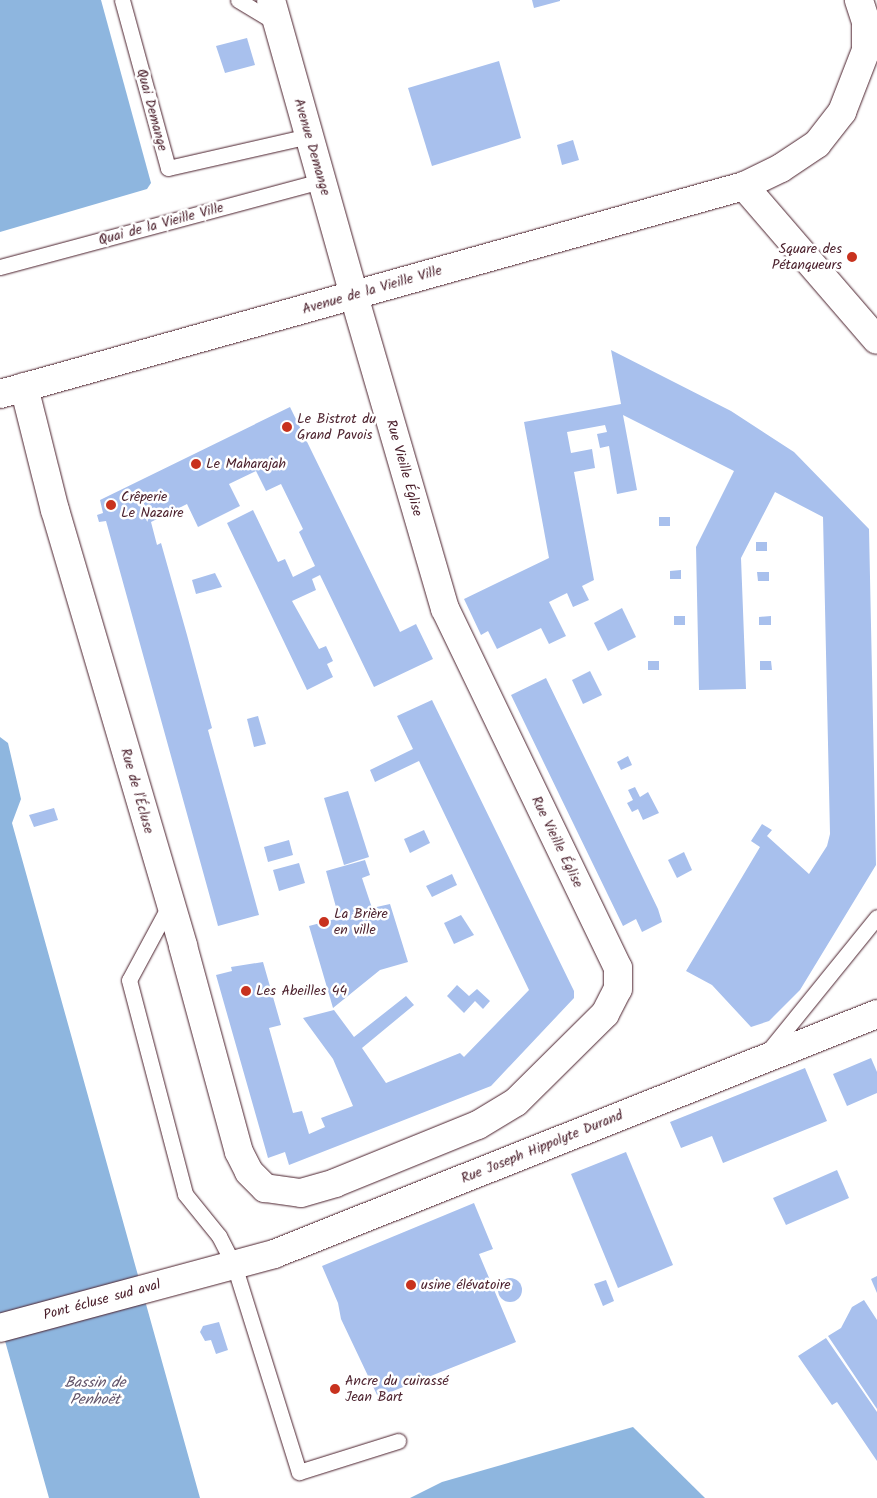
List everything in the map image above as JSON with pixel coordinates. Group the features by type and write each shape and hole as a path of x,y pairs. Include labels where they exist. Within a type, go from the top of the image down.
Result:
{"street":[{"name":"Avenue de la Vieille Ville","path":"12,390 744,186 781,168 818,144 842,112 866,50 866,22 859,0"},
{"name":"Avenue Demange","path":"274,12 354,295"},
{"path":"744,186 877,340"},
{"name":"Rue Vieille Église","path":"265,1188 301,1193 335,1183 478,1125 516,1102 605,1014 618,989 618,968 445,609 354,295"},
{"name":"Rue de l'Écluse","path":"12,390 55,510 170,904 239,1152 249,1172 265,1188"},
{"name":"Rue Joseph Hippolyte Durand","path":"205,1272 274,1254 877,1014"},
{"name":"Pont écluse sud aval","path":"0,1328 205,1272"}],"lane":[{"name":"Quai Demange","path":"122,0 168,168 309,136"},
{"path":"238,0 274,12"},
{"name":"Quai de la Vieille Ville","path":"0,267 322,181"},
{"path":"170,904 129,980 185,1194 219,1236 234,1265 299,1472 398,1441"},
{"path":"763,1058 877,917"}],"water":[{"path":"0,0 101,0 151,183 147,189 0,232"},
{"name":"Bassin de Penhoët","path":"0,737 8,743 21,799 12,823 200,1498 49,1498 0,1323"},
{"path":"633,1427 705,1498 410,1498 442,1482"}],"building":[{"path":"532,0 560,0 560,1 534,8"},
{"path":"247,38 255,65 225,73 216,46"},
{"path":"499,61 521,138 432,166 408,88"},
{"path":"573,140 579,160 562,165 557,145"},
{"path":"611,350 731,411 794,452 869,529 876,865 800,990 769,1021 751,1027 712,985 686,971 760,847 751,841 762,824 772,830 767,836 809,874 827,846 830,834 823,517 775,492 741,558 746,689 699,690 696,547 734,471 623,415 637,490 617,494 609,446 600,448 597,434 607,432 605,425 567,432 571,453 592,449 595,468 574,472 594,580 582,586 589,600 573,607 567,593 549,602 566,636 549,644 541,628 497,649 488,631 481,635 464,599 549,558 524,422 621,404"},
{"path":"290,407 400,632 416,624 433,659 374,687 320,575 312,579 316,590 292,601 319,649 326,646 333,661 327,664 333,677 307,690 227,523 253,510 278,562 285,559 293,577 315,566 299,532 303,529 281,484 266,491 256,471 229,484 240,506 198,527 187,504 151,522 157,545 161,543 187,635 212,728 208,730 259,915 218,926 106,521 99,522 97,515 103,513 100,500"},
{"path":"659,517 670,517 670,526 659,526"},
{"path":"756,542 767,542 767,551 756,551"},
{"path":"681,570 681,579 670,579 670,571"},
{"path":"757,572 769,572 769,581 758,581"},
{"path":"215,573 222,587 196,594 192,580"},
{"path":"622,608 636,637 608,651 594,623"},
{"path":"674,616 685,616 685,625 674,625"},
{"path":"771,616 771,625 759,625 759,617"},
{"path":"648,661 659,661 659,670 648,670"},
{"path":"760,661 771,661 772,670 760,670"},
{"path":"590,671 602,695 583,704 572,680"},
{"path":"546,678 658,909 662,922 642,932 636,919 623,926 511,695"},
{"path":"432,700 574,991 574,998 491,1086 289,1165 285,1152 268,1158 216,975 232,971 231,967 263,962 281,1025 269,1028 293,1113 302,1111 309,1134 325,1127 321,1118 353,1106 333,1059 303,1018 334,1010 354,1037 406,996 414,1005 362,1048 386,1083 460,1053 464,1057 529,990 419,761 375,782 370,770 413,749 397,716"},
{"path":"258,716 266,744 254,747 247,719"},
{"path":"628,756 632,765 621,770 617,762"},
{"path":"635,787 640,797 648,792 659,813 643,820 638,809 632,812 627,803 633,800 628,790"},
{"path":"348,791 369,857 344,865 324,798"},
{"path":"54,808 58,820 34,827 29,815"},
{"path":"424,830 430,843 410,853 404,839"},
{"path":"289,840 293,855 268,862 264,847"},
{"path":"684,852 692,870 677,878 668,860"},
{"path":"365,860 370,875 362,878 372,908 390,904 408,962 380,970 333,1008 309,926 339,918 326,871"},
{"path":"299,863 305,883 279,891 273,870"},
{"path":"452,874 457,885 432,897 426,886"},
{"path":"461,915 474,935 454,944 444,923"},
{"path":"457,985 469,996 477,989 490,1001 483,1009 475,1001 464,1013 447,996"},
{"path":"871,1058 877,1072 877,1093 847,1106 833,1074"},
{"path":"805,1068 827,1121 723,1163 712,1136 681,1148 670,1122"},
{"path":"626,1152 673,1265 618,1288 571,1174"},
{"path":"837,1170 849,1198 786,1225 773,1198"},
{"name":"usine élévatoire","path":"474,1203 493,1249 479,1254 516,1342 378,1397 341,1319 338,1303 322,1266"},
{"path":"877,1276 877,1293 871,1279"},
{"path":"510,1278 519,1281 522,1290 519,1299 510,1302 501,1299 498,1290 501,1281"},
{"path":"606,1280 614,1301 603,1306 594,1284"},
{"path":"864,1300 877,1320 877,1409 828,1336 841,1328 852,1307"},
{"path":"219,1322 228,1350 216,1354 211,1340 205,1341 200,1332 203,1326"},
{"path":"826,1338 877,1412 877,1461 837,1402 832,1405 798,1356"}],"place":[{"name":"Square des Pétanqueurs","path":"852,257"},
{"name":"Le Bistrot du Grand Pavois","path":"287,427"},
{"name":"Le Maharajah","path":"196,464"},
{"name":"Crêperie Le Nazaire","path":"111,505"},
{"name":"La Brière en ville","path":"324,922"},
{"name":"Les Abeilles 44","path":"246,991"},
{"name":"usine élévatoire","path":"411,1285"},
{"name":"Ancre du cuirassé Jean Bart","path":"335,1389"}]}
